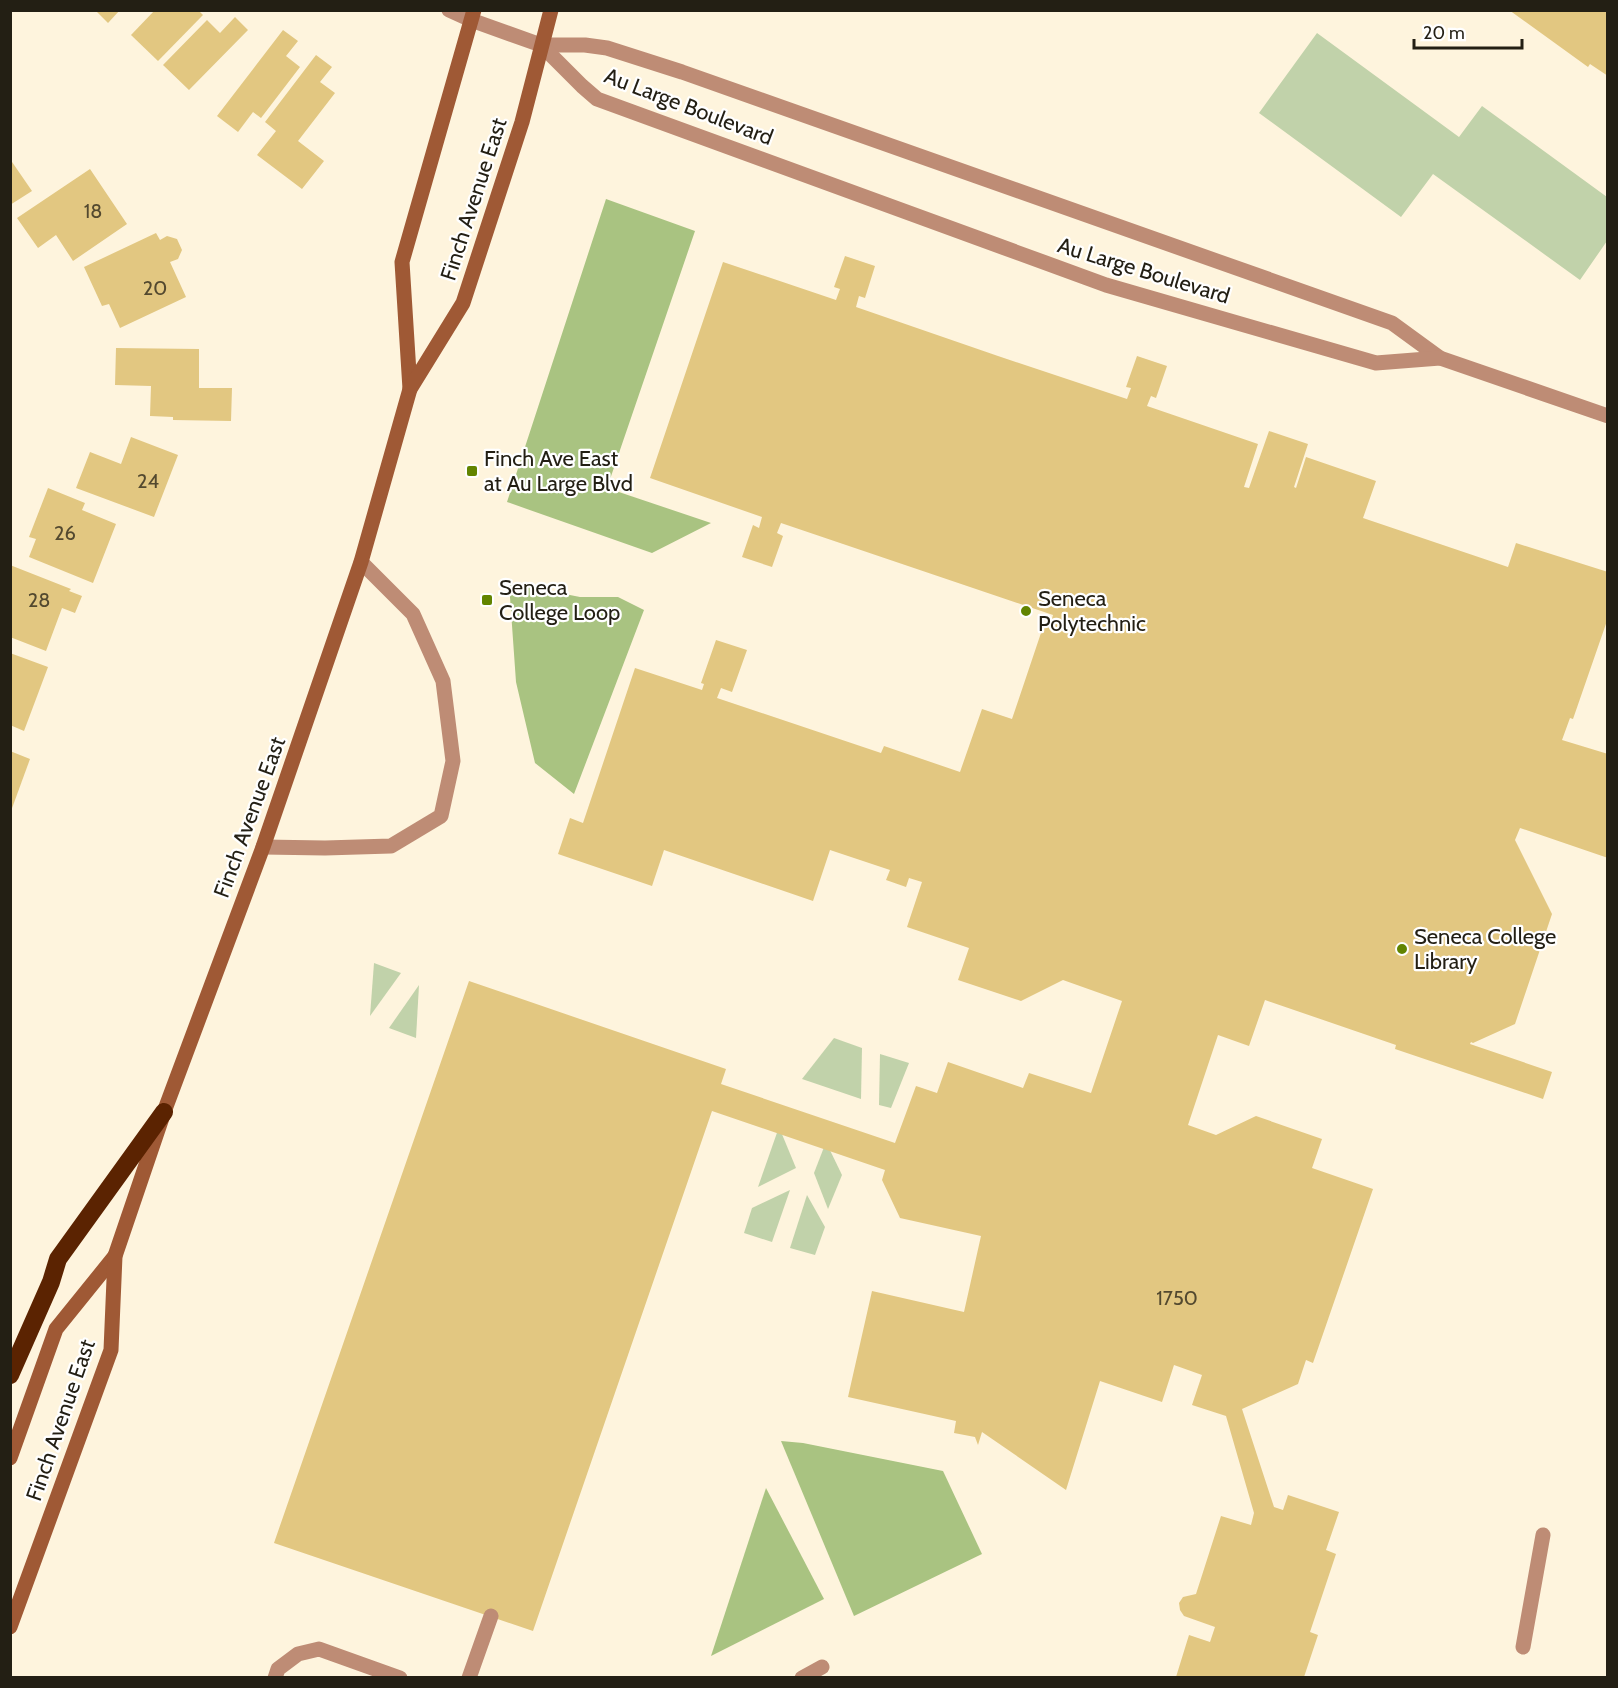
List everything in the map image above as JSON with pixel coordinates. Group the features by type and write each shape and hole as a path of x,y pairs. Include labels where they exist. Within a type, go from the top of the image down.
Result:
{"highway":[{"path":"10,1375 51,1282 58,1258 164,1112"}],"main road":[{"name":"Finch Avenue East","path":"10,1627 111,1350 115,1256 164,1112 263,847 361,562 410,389 463,303 522,122 551,10"},
{"name":"Finch Avenue East","path":"410,389 402,262 472,15"},
{"name":"Finch Avenue East","path":"10,1458 56,1329 115,1256"}],"street":[{"path":"449,10 472,15 541,45"},
{"name":"Au Large Boulevard","path":"541,45 597,99 1106,285 1376,363 1440,358"},
{"name":"Au Large Boulevard","path":"541,45 585,45 606,48 682,72 1392,323 1440,358 1608,416"},
{"path":"263,847 391,846 441,816 453,761 443,681 413,614 361,562"},
{"path":"1523,1647 1543,1535"},
{"path":"469,1677 491,1616"},
{"path":"275,1677 278,1669 298,1654 319,1649 400,1677"},
{"path":"802,1677 822,1667"}],"green space":[{"path":"1317,33 1459,137 1482,106 1607,197 1607,241 1580,280 1433,174 1401,217 1259,113"},
{"path":"606,199 695,231 607,488 711,523 652,553 507,502"},
{"path":"509,583 580,597 618,597 644,610 574,794 535,763 516,682"},
{"path":"374,963 401,973 370,1016"},
{"path":"419,985 416,1038 389,1028"},
{"path":"834,1038 862,1048 861,1099 802,1079"},
{"path":"880,1054 909,1063 891,1108 879,1105"},
{"path":"779,1127 796,1168 758,1187"},
{"path":"826,1142 842,1175 828,1209 814,1173"},
{"path":"790,1190 772,1242 744,1233 752,1208"},
{"path":"807,1195 825,1227 815,1255 790,1248"},
{"path":"781,1441 803,1443 943,1471 982,1554 854,1616"},
{"path":"766,1488 824,1599 711,1656"}],"building":[{"path":"95,10 120,10 108,23"},
{"path":"155,10 198,10 203,15 158,61 131,35"},
{"path":"1509,10 1608,10 1608,76 1590,64 1588,67"},
{"path":"235,17 248,30 189,90 163,65 207,20 220,33"},
{"path":"283,30 298,41 286,56 300,67 261,118 253,112 238,132 217,116"},
{"path":"316,55 332,67 320,82 335,93 298,141 324,161 302,189 257,155 276,131 265,122"},
{"path":"10,159 32,191 10,205"},
{"path":"90,169 127,224 73,261 56,235 38,248 17,218"},
{"path":"156,233 160,240 167,236 177,239 182,250 178,259 170,262 186,297 120,328 109,304 102,306 84,267"},
{"path":"845,256 875,266 865,298 859,296 856,307 998,356 1127,399 1131,388 1126,387 1137,356 1167,366 1156,398 1151,396 1147,406 1258,444 1244,487 1249,488 1269,431 1308,444 1294,487 1296,488 1306,457 1376,481 1363,518 1508,567 1516,543 1608,572 1608,618 1573,719 1570,718 1562,740 1608,754 1608,858 1520,828 1515,840 1552,914 1515,1024 1470,1044 1552,1072 1543,1099 1395,1049 1396,1045 1265,1000 1249,1046 1218,1035 1188,1125 1216,1135 1256,1116 1322,1139 1312,1168 1373,1189 1313,1363 1306,1360 1298,1384 1242,1409 1274,1507 1283,1510 1288,1495 1339,1512 1326,1550 1336,1554 1310,1632 1318,1635 1304,1677 1176,1677 1189,1635 1210,1642 1215,1627 1184,1616 1179,1603 1183,1597 1196,1594 1221,1516 1251,1525 1254,1513 1226,1416 1192,1405 1202,1375 1174,1365 1162,1402 1100,1381 1066,1490 982,1432 978,1445 975,1437 954,1433 956,1421 848,1397 872,1291 964,1312 981,1236 900,1218 882,1180 885,1170 712,1111 533,1631 274,1543 469,981 726,1069 721,1084 895,1143 916,1086 937,1093 948,1062 1023,1088 1029,1073 1091,1093 1122,1001 1063,980 1021,1001 958,980 969,948 907,927 922,882 909,878 906,887 886,880 890,870 830,850 813,901 664,850 652,886 558,854 570,818 583,823 635,668 702,690 704,684 701,683 716,640 747,650 732,692 721,688 717,698 881,753 884,746 960,772 982,709 1012,719 1044,624 1050,626 1053,615 781,523 777,533 783,536 772,567 742,557 753,525 759,528 762,517 650,478 723,262 836,300 840,289 834,287"},
{"path":"116,348 199,349 199,388 232,388 231,421 173,420 173,417 150,416 151,386 115,385"},
{"path":"131,437 178,455 154,517 76,488 90,452 121,464"},
{"path":"48,488 85,503 82,510 116,524 93,583 29,557 36,539 29,537"},
{"path":"10,565 71,589 69,591 82,596 75,613 62,608 46,651 10,637"},
{"path":"10,653 48,667 24,731 10,725"},
{"path":"10,751 30,759 11,811 10,811"}],"place":[{"name":"Finch Ave East at Au Large Blvd","path":"472,471"},
{"name":"Seneca College Loop","path":"487,600"},
{"name":"Seneca Polytechnic","path":"1026,611"},
{"name":"Seneca College Library","path":"1402,949"}]}
